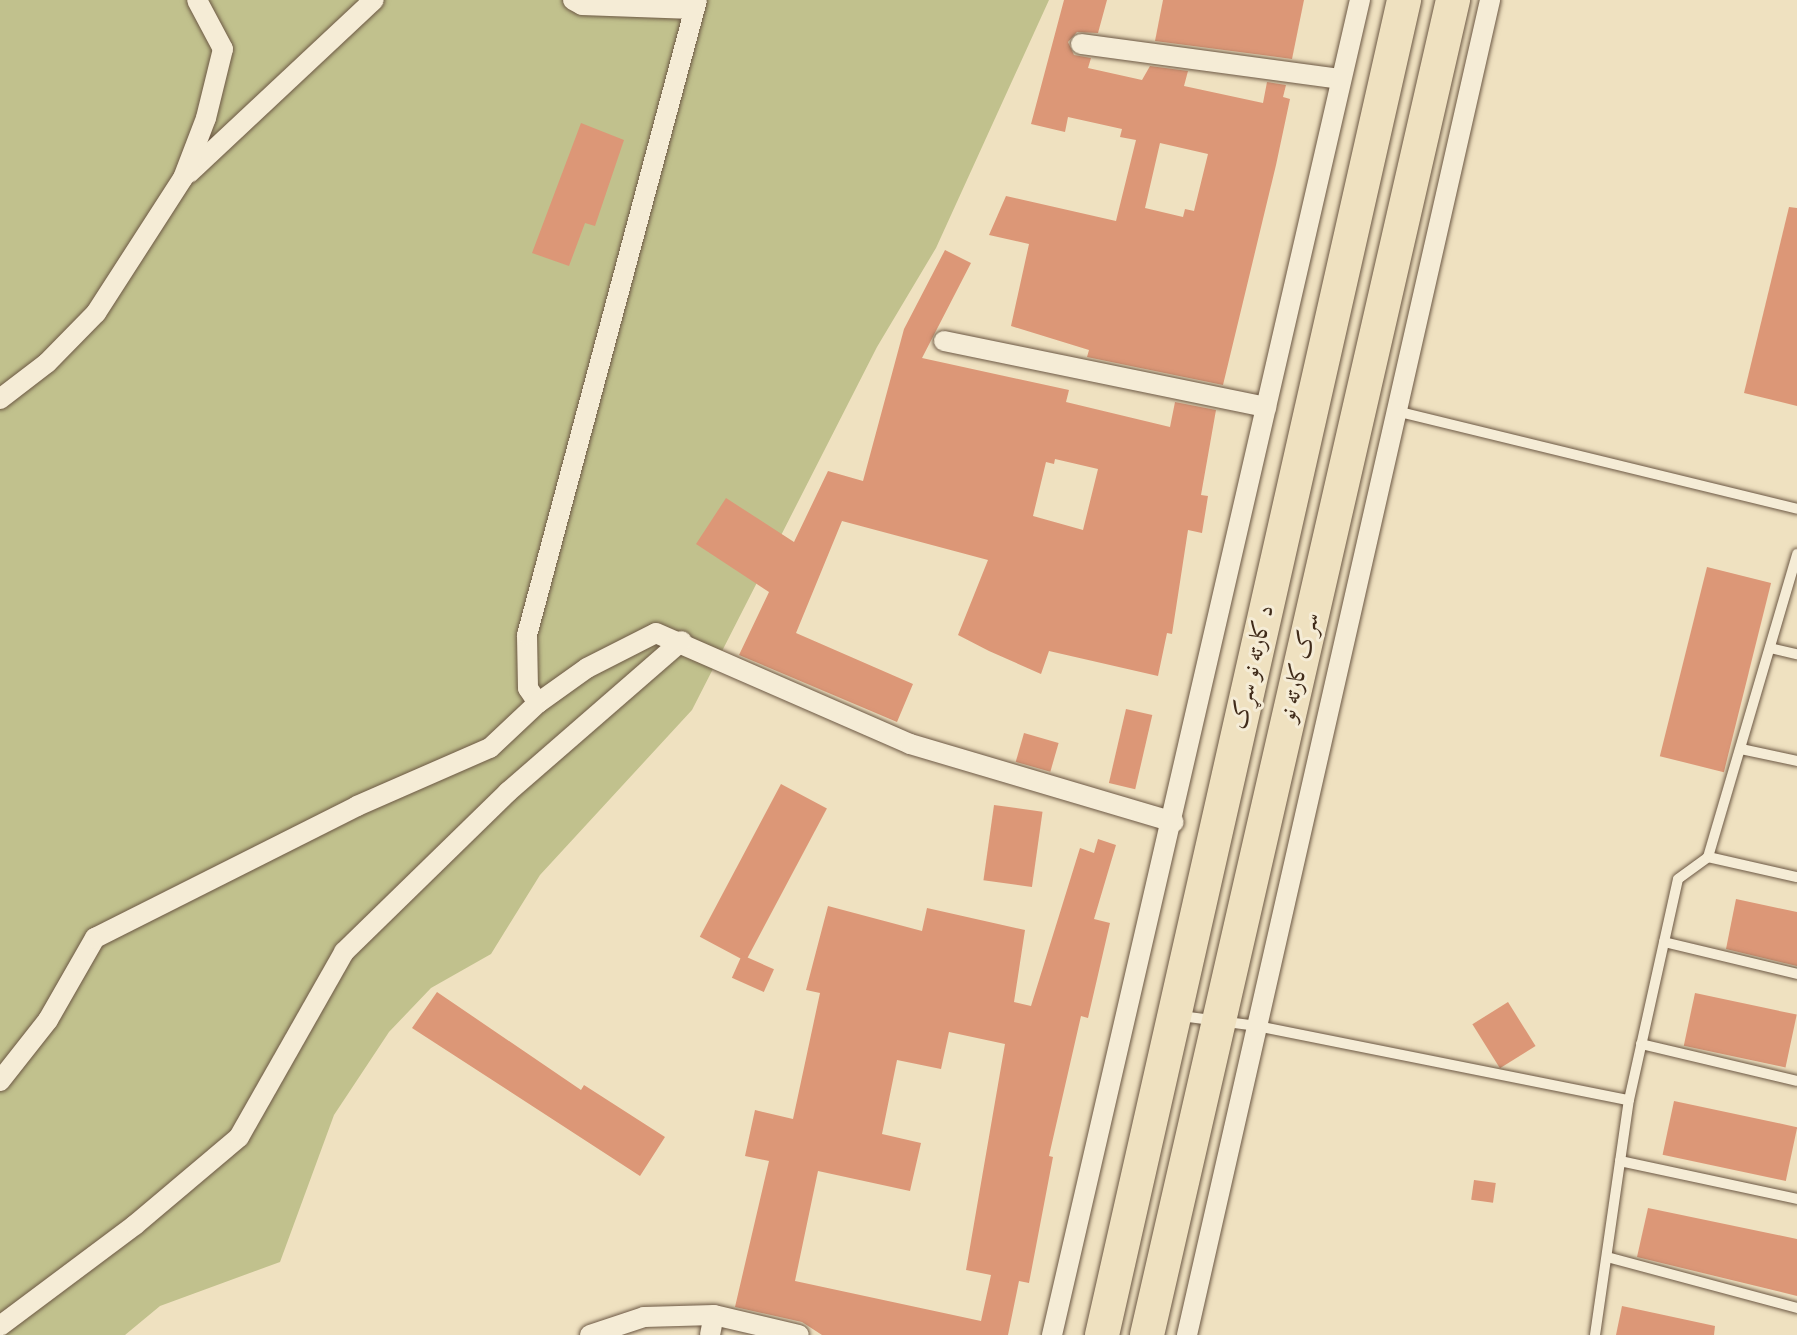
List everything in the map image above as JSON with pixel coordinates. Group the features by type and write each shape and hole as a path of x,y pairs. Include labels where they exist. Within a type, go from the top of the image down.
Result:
{"highway":[{"name":"د کارته نو سړک","path":"1102,1335 1404,0"},
{"name":"سرک کارته نو","path":"1147,1335 1453,0"},
{"path":"1149,1127 1192,1134"}],"street":[{"path":"0,399 47,363 96,313 183,178 206,118 223,49 197,0"},
{"path":"183,178 374,0"},
{"path":"538,703 528,688 527,635 695,5 582,5 573,0"},
{"path":"1052,1335 1174,822 1360,0"},
{"path":"1187,1335 1490,0"},
{"path":"1081,44 1341,79"},
{"path":"944,341 1266,407"},
{"path":"0,1081 48,1020 95,938 343,812 490,748 538,703 587,668 656,633 682,641 910,744 1174,822"},
{"path":"0,1326 135,1225 239,1137 344,952 508,792 682,641"},
{"path":"590,1335 644,1317 799,1335"}],"lane":[{"path":"1396,411 1797,509"},
{"path":"1595,1335 1629,1100 1678,879 1708,857 1797,554"},
{"path":"1770,648 1797,654"},
{"path":"1741,749 1797,761"},
{"path":"1708,857 1797,877"},
{"path":"1664,942 1797,974"},
{"path":"1175,1015 1257,1026 1629,1100"},
{"path":"1641,1044 1797,1081"},
{"path":"1620,1161 1797,1199"},
{"path":"1607,1257 1797,1308"}],"green space":[{"path":"0,0 1049,0 936,248 877,347 692,710 540,875 491,954 431,988 389,1032 334,1115 280,1262 160,1306 125,1335 0,1335"}],"building":[{"path":"1064,0 1107,0 1098,33 1077,32 1068,42 1074,55 1091,58 1088,68 1142,80 1150,66 1188,71 1184,86 1263,103 1267,82 1286,85 1283,97 1290,99 1223,385 1087,357 1089,350 1011,326 1029,244 989,235 1006,196 1116,221 1136,140 1120,137 1122,129 1068,117 1065,132 1031,124","holes":["1160,143 1208,154 1194,211 1185,209 1183,217 1145,208"]},
{"path":"1163,0 1304,0 1292,59 1155,41"},
{"path":"581,123 624,140 595,226 585,223 569,266 532,253"},
{"path":"1789,207 1797,208 1797,406 1744,393"},
{"path":"945,250 971,263 922,358 1069,390 1066,402 1170,427 1175,402 1216,410 1201,495 1208,496 1202,533 1188,530 1172,634 1167,633 1158,676 1049,651 1041,674 989,651 958,635 988,560 842,521 796,633 913,684 897,722 739,655 769,592 696,544 726,498 794,542 828,471 863,481 904,329","holes":["1055,459 1098,469 1083,530 1033,516 1046,462 1054,464"]},
{"path":"1707,567 1771,583 1724,772 1660,756"},
{"path":"1126,709 1152,715 1135,789 1109,783"},
{"path":"1024,733 1059,743 1050,772 1016,762"},
{"path":"781,784 827,808 746,961 700,937"},
{"path":"994,805 1043,812 1032,887 983,880"},
{"path":"1098,839 1116,845 1094,919 1110,923 1088,1018 1081,1016 1049,1156 1053,1157 1029,1283 1019,1281 1008,1335 822,1335 802,1322 735,1307 769,1161 745,1156 755,1110 793,1119 820,993 806,990 828,906 922,931 927,908 1025,930 1014,1002 1031,1006 1080,848 1094,853","holes":["949,1032 1005,1044 966,1270 991,1275 981,1321 795,1281 818,1171 910,1191 921,1143 882,1134 897,1060 941,1069"]},
{"path":"1736,899 1797,912 1797,966 1726,949"},
{"path":"742,955 774,969 764,992 732,978"},
{"path":"437,992 581,1090 584,1085 665,1137 640,1176 412,1028"},
{"path":"1695,993 1797,1015 1786,1067 1684,1046"},
{"path":"1508,1002 1536,1046 1500,1068 1472,1024"},
{"path":"1674,1101 1797,1127 1786,1181 1663,1155"},
{"path":"1474,1180 1496,1183 1493,1203 1471,1200"},
{"path":"1648,1208 1797,1239 1797,1296 1637,1257"},
{"path":"1622,1306 1715,1326 1714,1335 1616,1335"}]}
